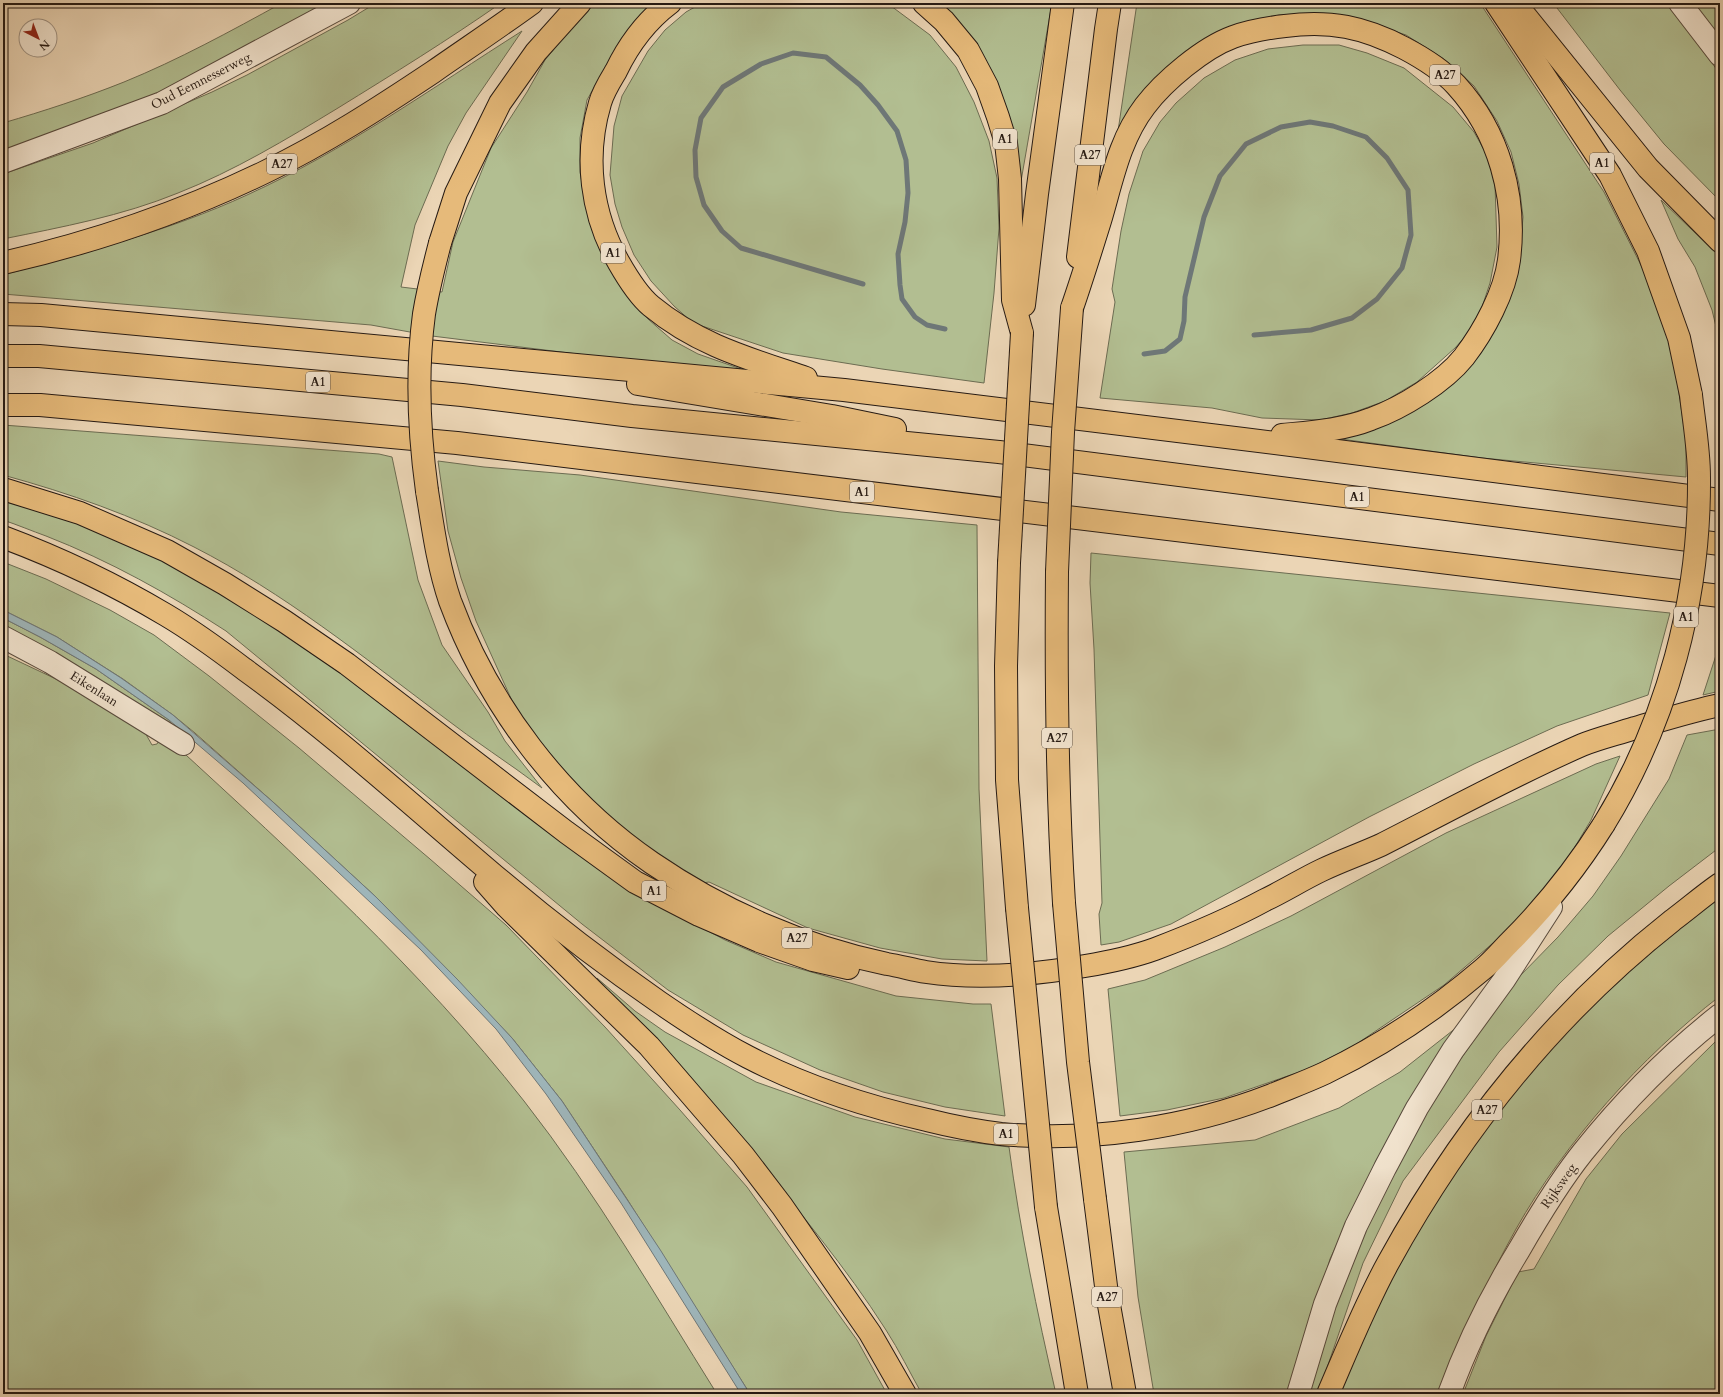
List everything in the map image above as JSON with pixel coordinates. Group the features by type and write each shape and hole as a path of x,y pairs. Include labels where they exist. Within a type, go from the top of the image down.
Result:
{"highway":[{"name":"A27","path":"3,263 93,240 134,227 214,196 269,171 324,141 385,104 532,3"},
{"name":"A27","path":"580,3 536,52 500,103 456,193 440,243 424,314 420,362 421,449 437,554 450,598 464,634 483,673 505,710 528,744 557,780 631,849 670,875 735,911 794,937 853,957 928,972 988,976 1046,973 1102,963 1151,951 1261,903 1320,871 1377,846"},
{"name":"A1","path":"670,3 654,15 626,51 600,102 592,135 591,175 598,215 608,244 626,276 650,305 683,330 722,350 844,390"},
{"name":"A1","path":"924,3 944,21 968,50 988,86 1006,143 1019,301"},
{"path":"1063,3 1037,194 1019,301 1022,333 1009,563 1006,666 1007,780 1017,908 1046,1207 1076,1394"},
{"name":"A27","path":"1110,3 1072,308 1063,432 1057,572 1056,687 1060,838 1064,903 1078,1062 1107,1294 1125,1394"},
{"name":"A1","path":"3,537 44,552 84,572 164,614 203,639 329,734 559,930 624,978 697,1028 748,1057 804,1083 846,1098 906,1115 949,1125 1002,1134 1065,1136 1140,1130 1206,1117 1250,1103 1321,1075 1366,1052 1419,1018 1485,968 1552,897 1583,857 1624,791 1647,742 1669,683 1685,623 1698,527 1699,476 1691,395 1680,338 1648,251 1617,189 1606,169 1496,3"},
{"name":"A1","path":"1515,3 1648,168 1720,241"},
{"name":"A27","path":"1072,308 1100,220 1114,169 1126,138 1144,107 1174,74 1202,54 1231,38 1262,29 1293,25 1329,23 1367,31 1428,61 1456,84 1481,117 1498,153 1508,189 1511,227 1509,262 1497,300 1482,332 1463,359 1440,380 1404,404 1372,419 1329,430 1243,439"},
{"name":"A1","path":"3,314 41,315 844,390 1720,500"},
{"name":"A1","path":"449,354 832,416 999,452"},
{"name":"A1","path":"3,356 39,356 455,395 632,416 999,452 1720,544"},
{"name":"A1","path":"3,405 40,406 457,443 1720,596"},
{"name":"A1","path":"3,489 80,513 167,551 225,584 347,664 559,828 635,882 699,915 753,938 813,960 865,972 919,980 969,984 1049,983 1086,977 1162,956 1217,934 1298,895 1377,846 1478,794 1586,744 1693,710 1720,705"},
{"name":"A1","path":"429,820 507,907 649,1046 743,1155 786,1212 866,1327 905,1394"},
{"name":"A27","path":"1328,1394 1356,1328 1388,1264 1414,1218 1449,1162 1478,1122 1523,1065 1571,1012 1636,949 1720,884"}],"street":[{"name":"Oud Eemnesserweg","path":"3,162 162,103 349,3"},
{"path":"1680,3 1720,55"},
{"name":"Eikenlaan","path":"3,637 50,662 183,744"},
{"path":"1298,1394 1325,1304 1356,1226 1388,1161 1417,1108 1453,1050 1504,980 1583,857"},
{"name":"Rijksweg","path":"1449,1394 1462,1358 1497,1287 1541,1213 1582,1152 1635,1091 1691,1038 1720,1015"}],"green space":[{"path":"282,3 339,3 219,69 3,154 3,123 79,99 144,73 204,45"},
{"path":"376,3 501,3 441,44 338,108 280,143 219,175 178,193 135,208 92,220 3,239 3,174 93,143 212,92 247,75"},
{"path":"596,3 655,3 620,41 587,100 580,138 580,172 592,230 609,267 628,296 648,319 672,340 698,354 744,370 674,366 432,336 371,325 3,294 3,275 157,230 218,208 283,178 353,139 522,31 466,113 448,146 415,225 401,287 442,292 453,242 491,148 527,92 545,60 577,21"},
{"path":"702,3 887,3 930,35 956,67 974,102 989,141 997,178 999,228 994,293 984,383 882,369 783,353 693,323 674,306 651,281 634,255 622,227 615,204 610,175 614,126 622,96 648,51 665,30 686,12"},
{"path":"931,3 1052,3 1020,187 1011,135"},
{"path":"1137,3 1480,3 1604,192 1649,281 1672,346 1686,441 1686,477 1482,458 1333,438 1450,384 1520,252 1523,217 1519,184 1511,152 1497,121 1474,86 1444,59 1406,35 1367,22 1325,14 1279,15 1250,22 1222,33 1114,158"},
{"path":"1558,3 1668,3 1720,74 1720,201 1664,144 1557,8"},
{"path":"1690,3 1720,3 1720,41"},
{"path":"1303,45 1339,45 1367,53 1404,68 1453,107 1474,132 1487,155 1495,184 1497,247 1490,283 1482,307 1471,330 1455,348 1417,382 1385,401 1352,413 1320,420 1262,418 1212,408 1100,398 1115,302 1112,289 1121,231 1129,194 1143,151 1160,122 1176,103 1204,78 1235,60 1268,49"},
{"path":"1661,200 1720,257 1720,343 1712,310 1695,267 1678,239"},
{"path":"3,425 379,454 392,457 418,580 442,645 488,712 505,741 542,788 454,725 322,626 259,584 227,565 194,547 125,515 52,489 3,475"},
{"path":"438,461 484,467 580,475 841,512 977,525 979,789 987,961 942,959 880,948 808,928 709,882 702,883 677,871 586,799 518,714 476,621 461,578 448,531"},
{"path":"3,499 42,509 156,555 250,609 335,669 637,893 725,940 776,962 896,996 973,1004 991,1004 1005,1116 945,1107 883,1092 820,1070 743,1035 668,990 582,924 226,631 161,591 116,567 46,536 3,520"},
{"path":"1091,553 1670,613 1648,695 1557,726 1474,764 1369,817 1171,924 1119,942 1101,945 1099,914 1102,903 1094,649 1090,583"},
{"path":"3,562 46,579 110,610 154,635 209,676 299,748 506,925 605,1027 747,1187 857,1340 887,1394 750,1394 627,1199 562,1101 512,1038 376,897 273,802 195,733 173,715 123,679 57,637 3,610"},
{"path":"3,618 96,669 169,720 182,739 3,628"},
{"path":"1720,643 1720,691 1703,695"},
{"path":"3,654 118,711 143,729 152,745 157,744 160,739 174,744 356,915 400,960 484,1053 524,1101 550,1136 576,1172 624,1245 717,1394 3,1394"},
{"path":"1720,729 1720,847 1608,936 1558,985 1499,1052 1403,1181 1363,1263 1318,1394 1307,1394 1353,1253 1415,1124 1517,979 1558,937 1593,896 1621,856 1669,779 1687,735"},
{"path":"1620,756 1591,820 1564,865 1507,931 1444,985 1352,1047 1308,1069 1224,1098 1167,1110 1120,1116 1108,989 1145,980 1225,947 1291,916 1446,833 1596,764"},
{"path":"1720,889 1720,996 1662,1046 1634,1074 1581,1133 1557,1164 1505,1249 1475,1311 1439,1394 1336,1394 1384,1284 1451,1175 1557,1035"},
{"path":"597,978 635,1011 665,1032 756,1082 855,1117 945,1139 1009,1147 1018,1209 1042,1332 1056,1394 922,1394 886,1330 855,1284 821,1239 752,1152"},
{"path":"1466,1020 1422,1081 1377,1159 1330,1259 1291,1394 1154,1394 1138,1297 1124,1152 1255,1140 1339,1108 1400,1072"},
{"path":"1720,1037 1720,1394 1463,1394 1486,1336 1518,1272 1534,1269 1586,1179 1622,1134"}],"water":[{"path":"3,610 57,637 121,678 173,715 273,802 376,897 457,979 512,1038 562,1101 661,1251 750,1394 741,1394 621,1203 546,1094 496,1029 421,950 243,783 169,720 96,669 3,618"}],"waterway":[{"path":"863,284 741,248 722,231 704,205 696,177 695,150 701,118 723,87 761,64 793,53 826,57 860,85 878,105 897,131 906,160 908,193 905,222 898,254 902,299 915,317 927,325 945,329"},
{"path":"1144,354 1165,351 1180,339 1184,321 1185,297 1204,217 1220,176 1246,144 1281,127 1310,122 1333,126 1366,137 1387,158 1408,190 1411,235 1402,268 1377,299 1352,318 1311,330 1254,335"}]}
